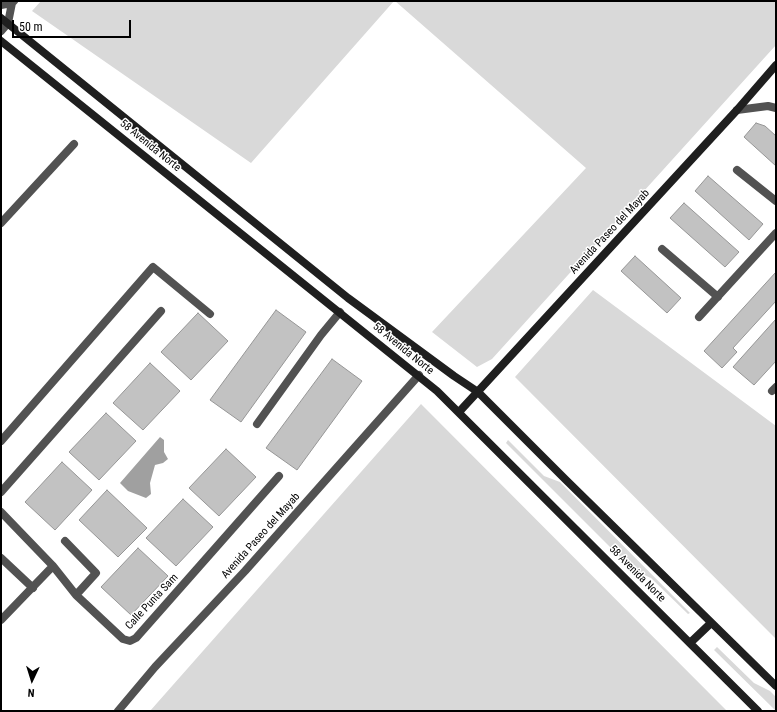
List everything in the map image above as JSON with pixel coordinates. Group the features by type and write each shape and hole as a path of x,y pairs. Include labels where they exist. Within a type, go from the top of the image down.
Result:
{"main road":[{"name":"58 Avenida Norte","path":"4,21 348,298 478,392 776,686"},
{"name":"58 Avenida Norte","path":"1,41 419,375 459,412 758,711"},
{"name":"Avenida Paseo del Mayab","path":"459,412 737,110 776,65"},
{"path":"690,643 711,623"}],"street":[{"path":"1,5 13,2"},
{"path":"1,31 13,2"},
{"path":"737,110 768,106 776,108"},
{"path":"1,223 74,144"},
{"path":"737,170 776,201"},
{"path":"699,317 776,233"},
{"path":"662,249 718,297"},
{"path":"1,441 153,267 210,314"},
{"path":"1,492 161,311"},
{"path":"257,424 321,335 340,312"},
{"name":"Avenida Paseo del Mayab","path":"118,711 155,667 245,572 419,375"},
{"name":"Calle Punta Sam","path":"1,512 53,566 76,596 123,639 130,641 136,638 279,476"},
{"path":"65,541 96,573 76,596"},
{"path":"1,558 32,588"},
{"path":"1,620 53,566"}],"shaded area":[{"path":"41,1 394,1 251,163 32,11"},
{"path":"395,1 776,1 776,45 492,359 477,367 432,332 586,168"},
{"path":"593,290 776,426 776,639 515,377"},
{"path":"421,404 727,711 150,711"},
{"path":"160,437 164,440 164,452 168,459 163,463 155,465 150,483 151,494 146,498 128,491 120,483"},
{"path":"508,440 544,476 560,482 690,613 688,614 651,578 633,570 506,443"},
{"path":"717,647 754,683 770,691 776,697 776,711 714,650"}],"building":[{"path":"756,123 765,126 776,136 776,166 744,137"},
{"path":"708,176 763,224 749,240 695,191"},
{"path":"684,203 739,252 725,267 670,218"},
{"path":"635,256 681,298 667,313 621,271"},
{"path":"776,272 776,301 733,348 737,352 722,368 704,351"},
{"path":"276,310 306,332 241,422 210,400"},
{"path":"198,313 228,341 191,380 161,352"},
{"path":"776,319 776,361 754,385 733,367"},
{"path":"332,359 362,381 297,470 266,448"},
{"path":"150,363 180,391 143,430 113,403"},
{"path":"106,413 136,441 99,480 69,452"},
{"path":"226,449 256,477 219,516 189,488"},
{"path":"62,462 92,490 55,530 25,502"},
{"path":"107,490 147,528 118,557 79,520"},
{"path":"183,499 213,527 176,566 146,538"},
{"path":"138,548 168,576 131,615 101,587"}]}
